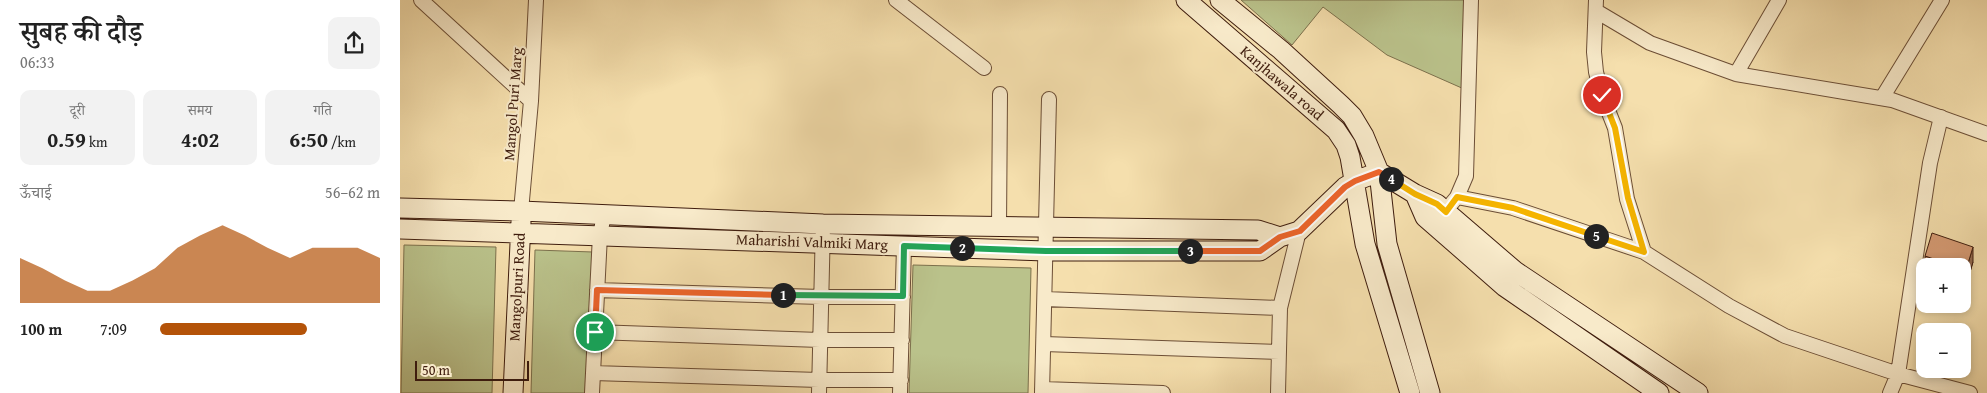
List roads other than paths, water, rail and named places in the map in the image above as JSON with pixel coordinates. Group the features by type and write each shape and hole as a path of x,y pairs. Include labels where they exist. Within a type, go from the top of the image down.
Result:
{"street":[{"path":"421,0 531,100"},
{"name":"Mangol Puri Marg","path":"521,211 531,100 536,0"},
{"path":"896,0 984,68"},
{"name":"Kanjhawala road","path":"1186,0 1336,130 1346,145 1355,181 1365,244 1410,393"},
{"name":"Kanjhawala road","path":"1220,0 1281,50 1352,116 1364,136 1379,172 1387,244 1430,393"},
{"path":"1440,218 1457,197 1466,176 1471,0"},
{"path":"1736,74 1779,0"},
{"path":"1882,98 1942,0"},
{"path":"1596,6 1594,52 1596,72 1602,95 1615,128 1628,198 1644,252"},
{"path":"1596,6 1650,43 1736,74 1892,100 1987,134"},
{"path":"999,227 1000,94"},
{"path":"1049,98 1042,391 1163,393"},
{"path":"1890,393 1898,374 1930,163 1941,117"},
{"path":"1379,172 1415,194 1425,217 1440,218 1515,271 1698,393"},
{"name":"Maharishi Valmiki Marg","path":"400,229 1046,251 1260,251 1280,237 1300,231 1345,187 1379,172"},
{"path":"1457,197 1513,208 1644,252 1729,306 1785,336 1898,374 1970,393"},
{"name":"Maharishi Valmiki Marg","path":"400,208 521,211 823,224 1258,230 1280,237"},
{"name":"Mangolpuri Road","path":"512,393 521,211"},
{"path":"592,393 600,235 604,215"},
{"path":"1440,218 1505,287 1659,393"},
{"path":"819,387 823,224"},
{"path":"958,226 958,248"},
{"path":"1278,393 1280,308 1300,231"},
{"path":"593,373 819,387 901,387 904,246"},
{"path":"597,290 821,296 903,296"},
{"path":"1045,299 1280,308"},
{"path":"595,332 820,340 902,340"},
{"path":"1044,344 1279,352"}]}
